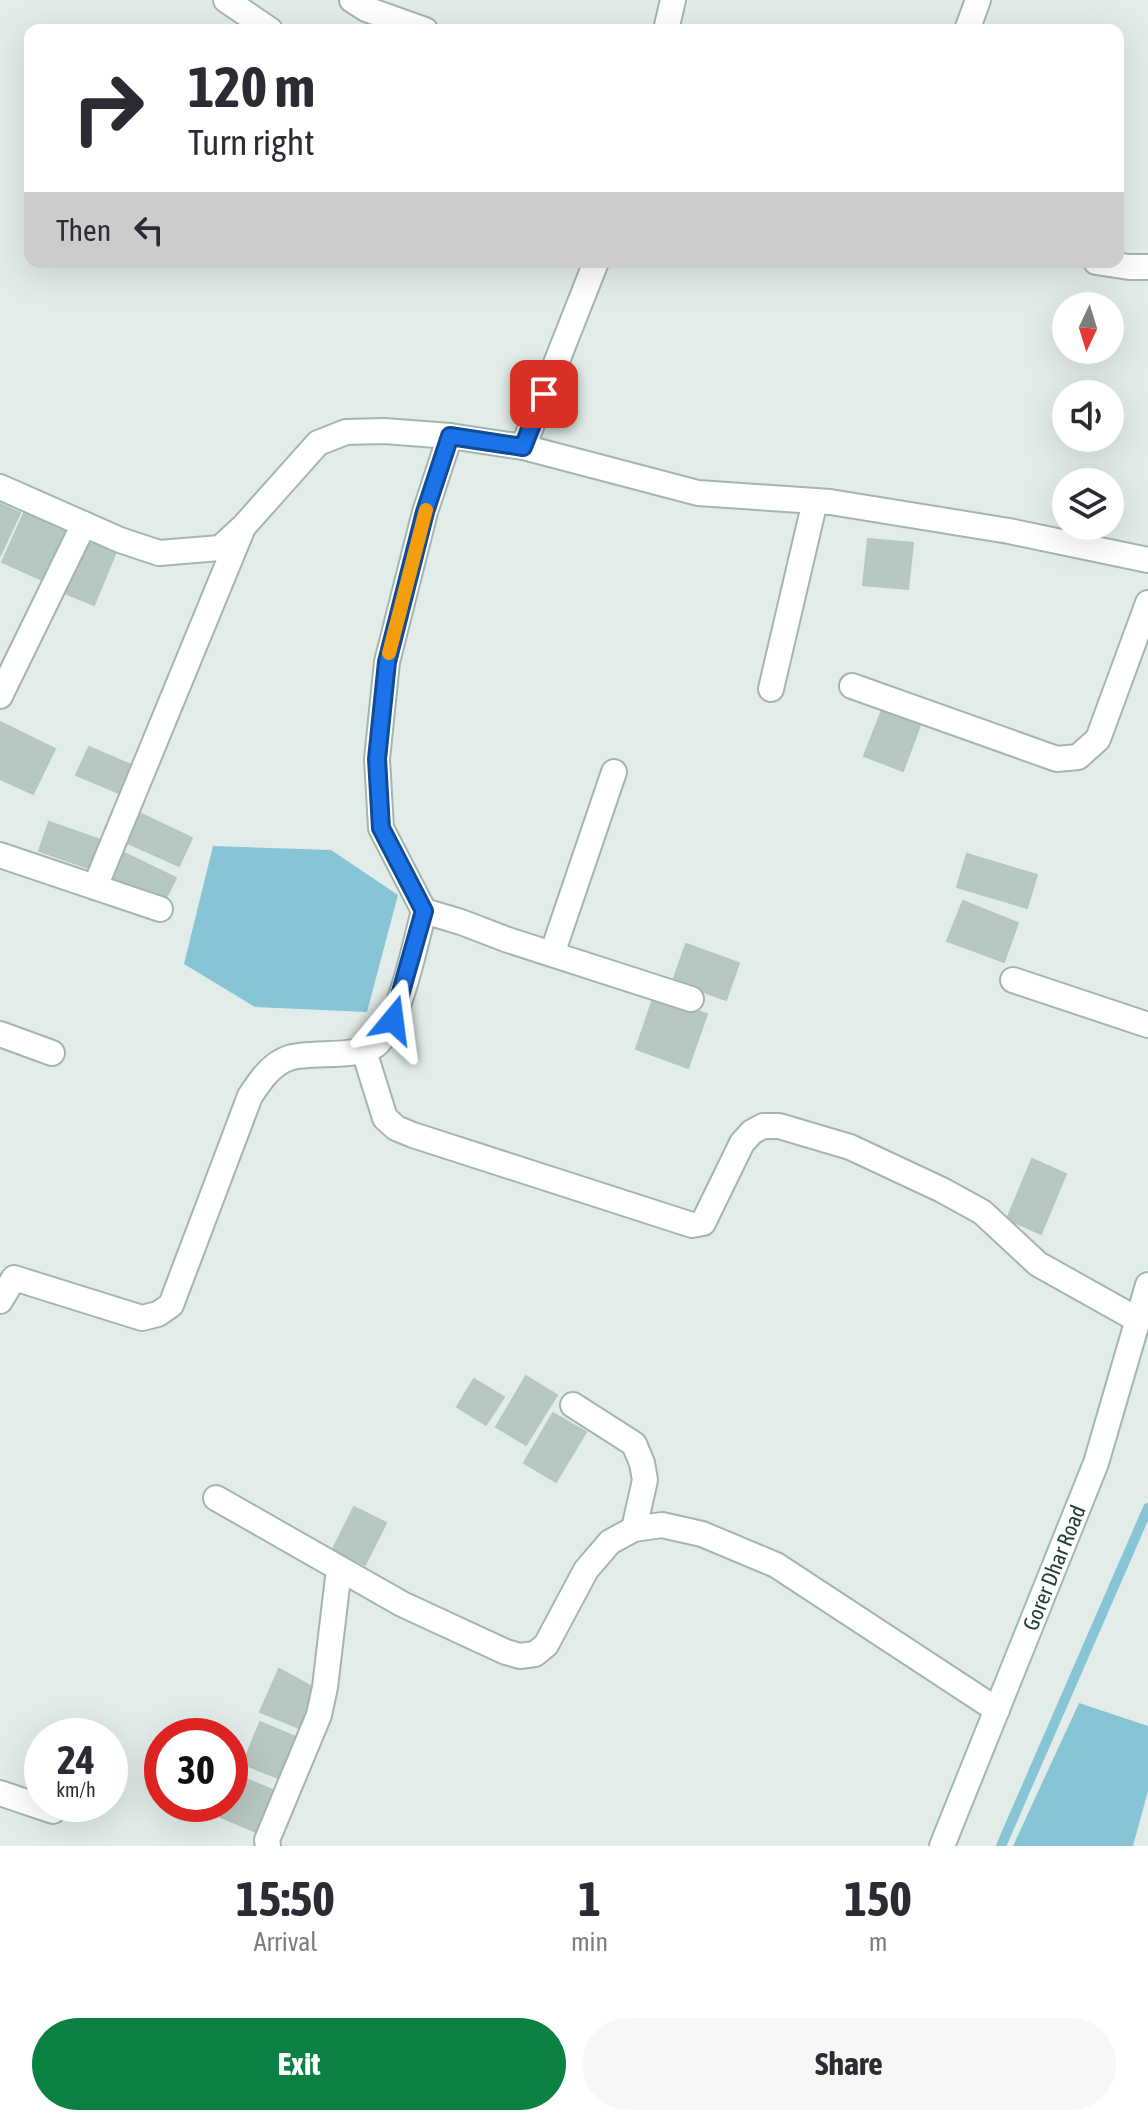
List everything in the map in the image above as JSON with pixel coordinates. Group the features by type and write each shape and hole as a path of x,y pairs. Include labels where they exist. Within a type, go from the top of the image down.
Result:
{"street":[{"path":"226,0 261,24"},
{"path":"352,0 366,9 408,24"},
{"path":"667,24 673,0"},
{"path":"969,24 978,0"},
{"path":"1124,266 1148,267"},
{"path":"523,447 594,268"},
{"path":"0,487 120,540 159,553 220,548 244,526 318,443 346,432 384,431 450,436 523,447 698,493 815,501 1009,531 1148,560"},
{"path":"0,1301 7,1276 142,1318 158,1314 171,1305 250,1096 265,1073 289,1058 364,1051 377,1045 393,1020 424,911 381,828 377,759 387,662 425,512 450,436"},
{"path":"771,689 815,501"},
{"path":"0,696 84,524"},
{"path":"95,887 244,526"},
{"path":"852,686 1057,759 1078,757 1098,739 1148,603"},
{"path":"552,954 614,772"},
{"path":"0,855 160,909"},
{"path":"424,911 691,999"},
{"path":"1013,980 1148,1025"},
{"path":"0,1034 52,1053"},
{"path":"364,1051 385,1118 396,1128 692,1225 703,1223 742,1143 763,1126 779,1126 850,1147 982,1212 1038,1264 1138,1320"},
{"name":"Gorer Dhar Road","path":"942,1846 1096,1463 1148,1285"},
{"path":"573,1405 634,1444 645,1480 634,1529"},
{"path":"216,1498 402,1604 520,1656 535,1654 546,1645 586,1570 610,1542 634,1529 662,1525 702,1534 776,1565 997,1710"},
{"path":"268,1846 270,1832 319,1715 339,1569"},
{"path":"0,1793 24,1801"}],"water":[{"path":"213,846 331,850 398,895 367,1012 255,1007 184,964"},
{"path":"1079,1703 1148,1726 1148,1791 1133,1846 1013,1846"}],"building":[{"path":"0,504 20,513 0,556"},
{"path":"25,511 75,533 51,584 2,562"},
{"path":"84,539 116,552 94,605 62,592"},
{"path":"868,539 913,543 908,589 863,585"},
{"path":"884,705 922,720 903,771 864,756"},
{"path":"0,722 55,749 33,794 0,779"},
{"path":"89,747 138,768 126,796 76,775"},
{"path":"137,812 192,838 179,866 123,841"},
{"path":"49,822 101,840 91,869 39,851"},
{"path":"116,849 176,878 162,906 102,876"},
{"path":"967,854 1037,875 1027,908 957,887"},
{"path":"963,901 1018,923 1004,962 947,941"},
{"path":"686,944 739,963 726,1000 673,981"},
{"path":"654,996 707,1014 688,1068 636,1049"},
{"path":"1032,1159 1066,1174 1041,1234 1007,1219"},
{"path":"526,1376 557,1395 526,1445 496,1427"},
{"path":"474,1379 504,1397 486,1425 457,1407"},
{"path":"553,1413 586,1432 556,1482 524,1463"},
{"path":"354,1507 386,1523 365,1565 333,1549"},
{"path":"279,1669 318,1690 304,1730 260,1712"},
{"path":"260,1722 305,1741 288,1782 248,1766 248,1752"},
{"path":"248,1780 280,1793 263,1835 233,1822 248,1822"}],"waterway":[{"path":"1001,1846 1148,1508"}],"slow traffic":[{"path":"389,653 426,510"}],"route":[{"path":"393,1020 424,911 381,828 377,759 387,662 425,512 450,436 523,447 544,394"}]}
